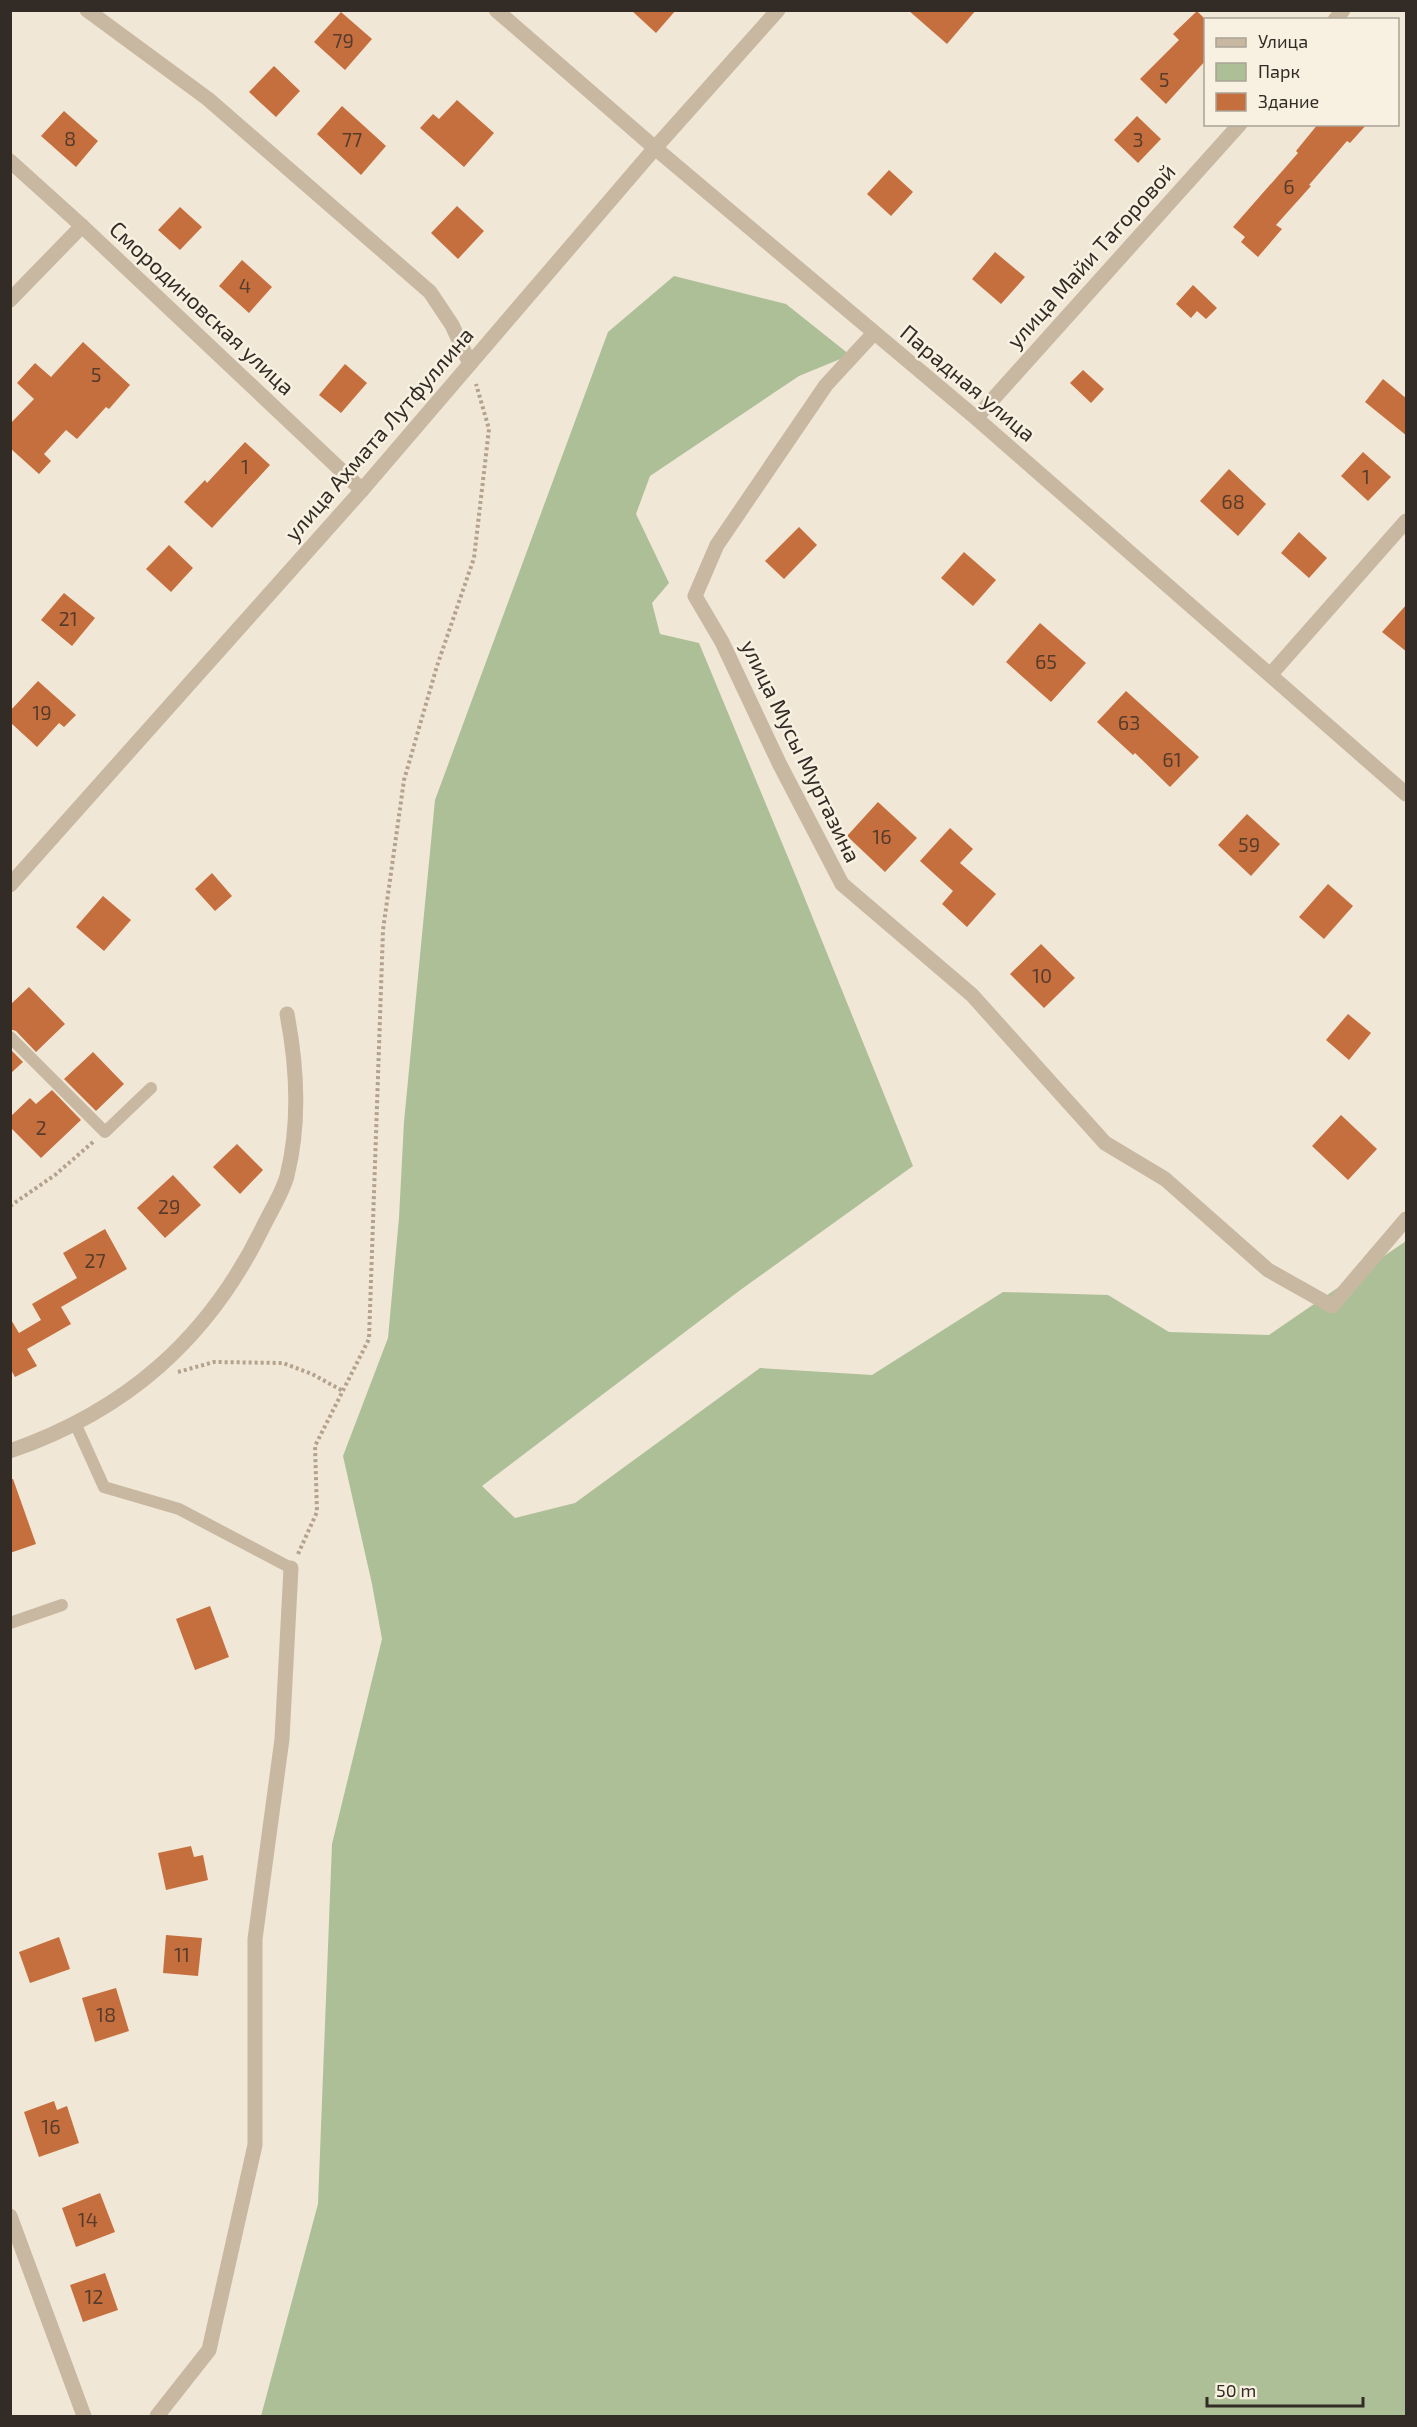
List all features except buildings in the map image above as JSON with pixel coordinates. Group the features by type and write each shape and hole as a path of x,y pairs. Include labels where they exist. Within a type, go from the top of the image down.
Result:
{"street":[{"path":"87,10 208,99 430,292 452,325 470,364"},
{"name":"Парадная улица","path":"496,10 655,148 976,418 1407,794"},
{"name":"улица Ахмата Лутфуллина","path":"10,885 362,490 655,148 778,10"},
{"name":"улица Майи Тагоровой","path":"976,418 1238,126"},
{"name":"Смородиновская улица","path":"10,161 362,490"},
{"path":"10,300 82,226"},
{"name":"улица Мусы Муртазина","path":"874,333 826,386 717,545 694,596 722,642 779,763 842,884 972,995 1105,1143 1165,1179 1268,1270 1332,1306 1407,1219"},
{"path":"1270,674 1407,521"},
{"path":"10,1450 50,1437 140,1383 205,1321 226,1293 249,1255 286,1178 294,1139 294,1052 287,1014"},
{"path":"157,2416 209,2350 255,2145 255,1939 282,1739 291,1568"},
{"path":"10,2216 84,2416"}],"lane":[{"path":"10,1037 105,1132 151,1088"},
{"path":"75,1423 104,1487 179,1509 291,1568"},
{"path":"10,1623 62,1605"}],"path":[{"path":"291,1568 317,1512 315,1446 369,1339 383,930 404,780 437,666 474,558 489,429 470,364"},
{"path":"10,1206 55,1175 105,1132"},
{"path":"172,1374 214,1362 283,1363 312,1374 343,1391"}],"green space":[{"path":"674,276 786,304 850,355 799,376 650,476 636,514 669,583 652,603 660,634 699,643 913,1166 739,1291 482,1486 515,1518 575,1503 760,1368 872,1375 1003,1292 1108,1295 1169,1332 1269,1335 1406,1241 1406,2416 261,2416 318,2204 332,1844 382,1639 343,1456 388,1338 399,1218 404,1122 435,800 608,332"}]}
